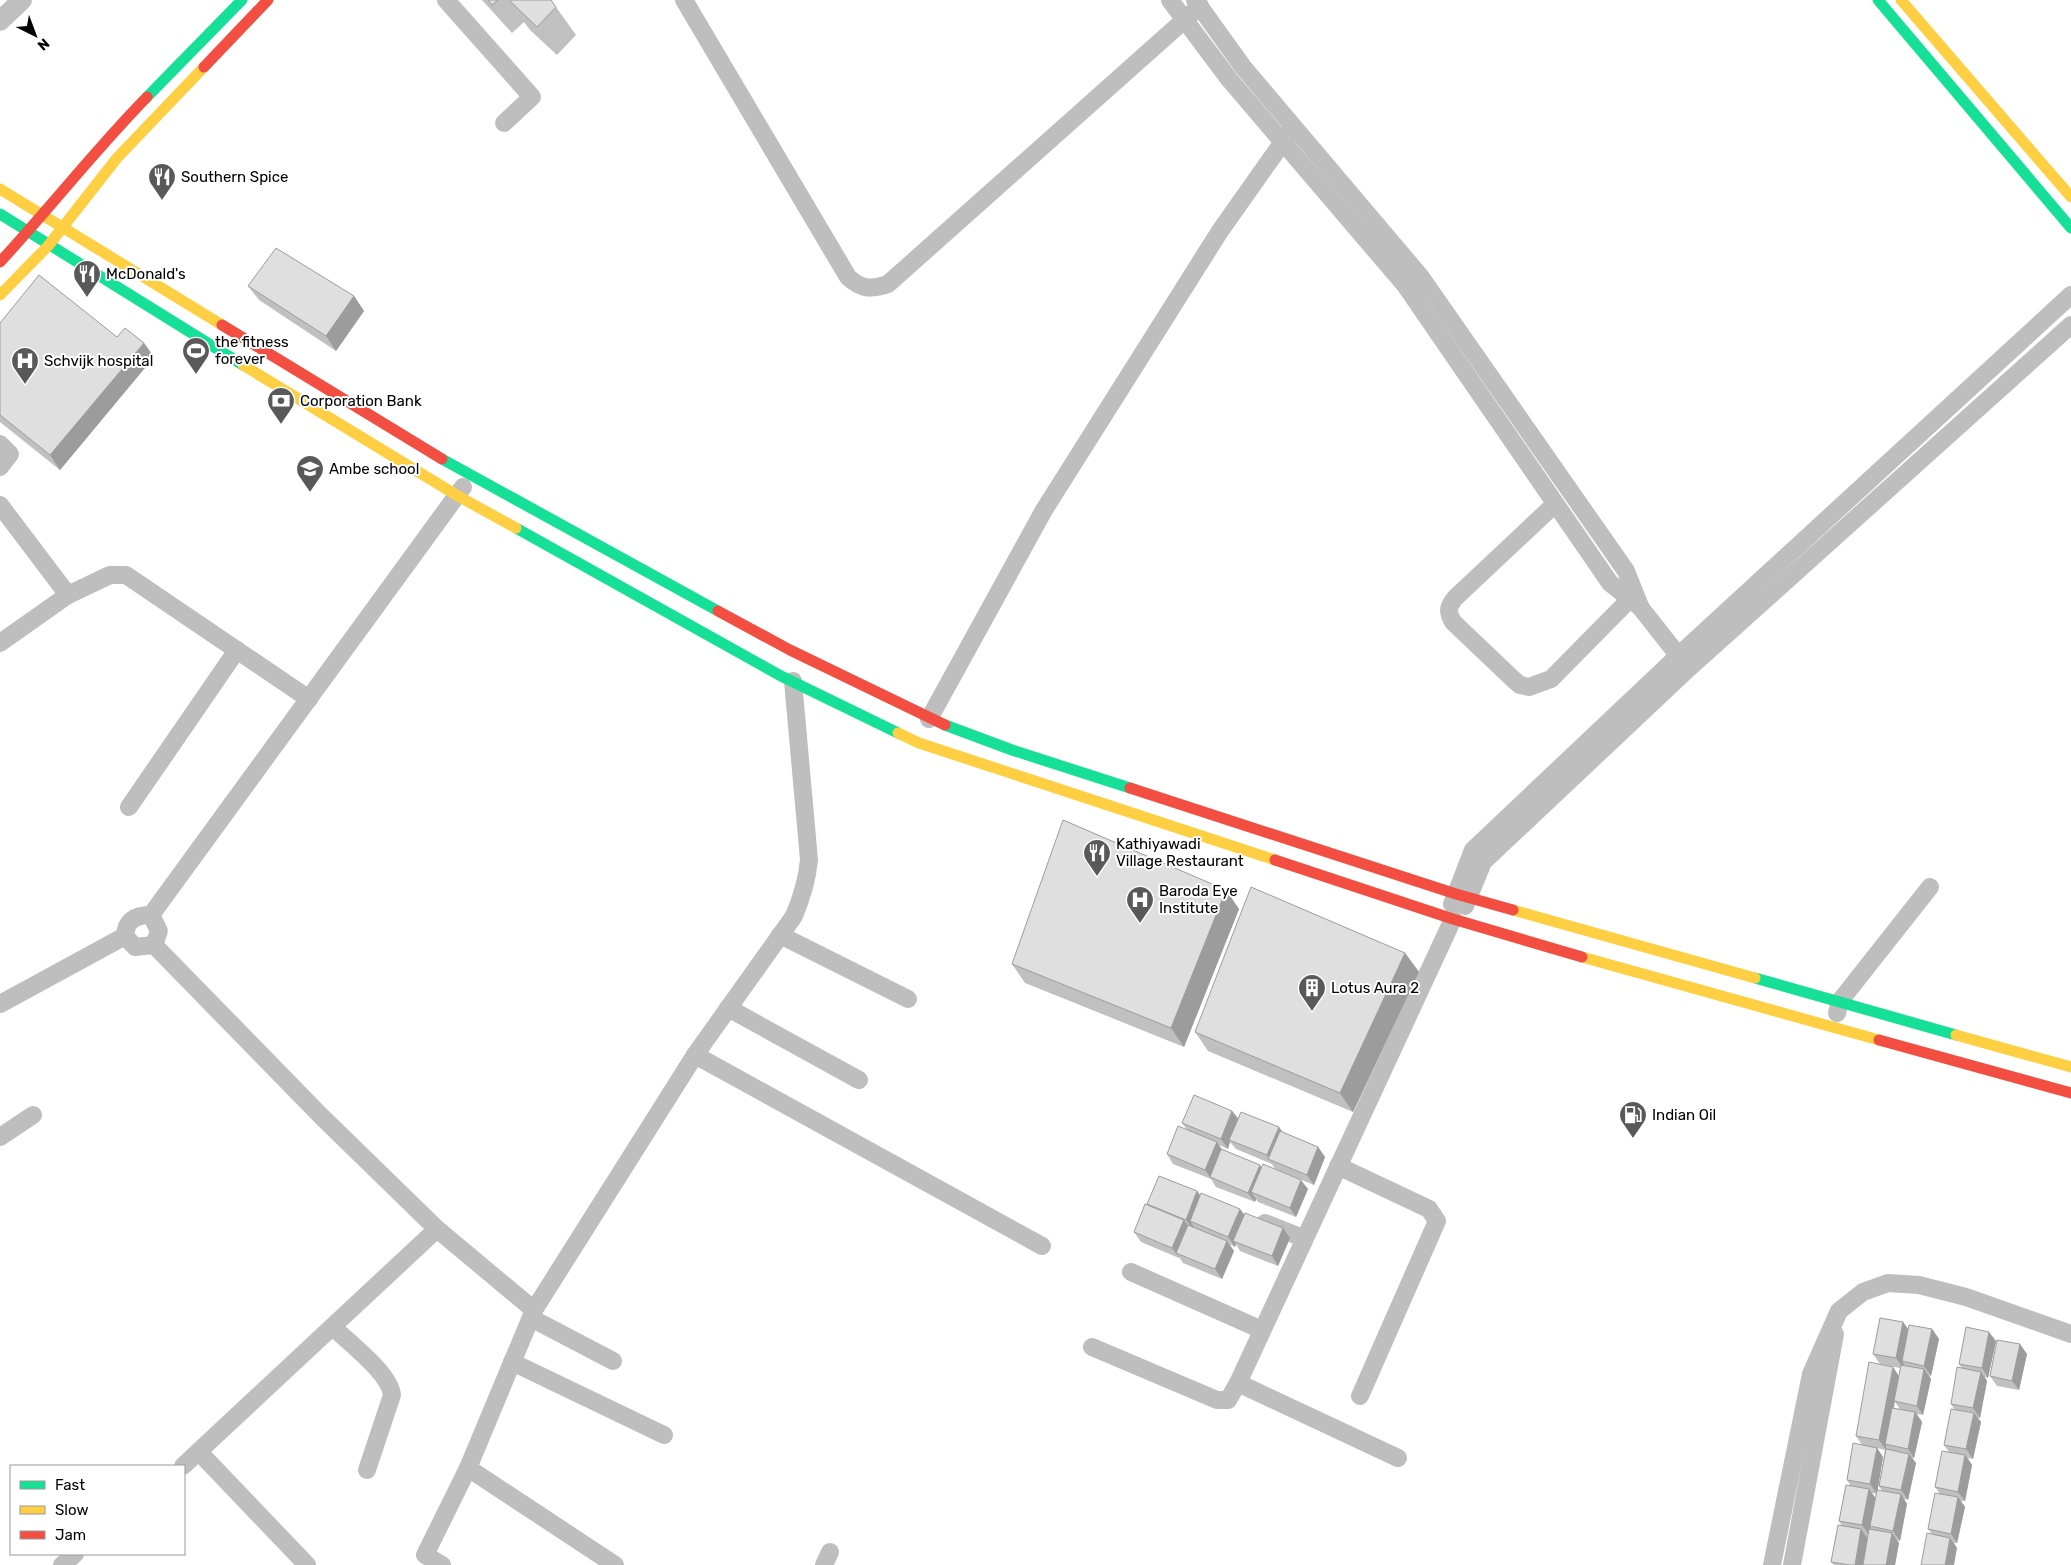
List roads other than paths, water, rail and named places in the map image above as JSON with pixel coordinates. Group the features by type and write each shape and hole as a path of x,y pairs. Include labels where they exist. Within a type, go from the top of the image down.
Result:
{"main road":[{"path":"0,262 44,216 102,143 242,0"},
{"path":"0,295 48,246 60,227 117,158 268,0"},
{"path":"1878,0 2071,228"},
{"path":"1901,0 2071,197"},
{"path":"0,189 469,476 790,650 928,718 1012,750 1462,896 2071,1067"},
{"path":"0,214 48,246 458,496 793,682 919,743 1453,918 1832,1027 2071,1093"}],"street":[{"path":"446,0 532,97 504,123"},
{"path":"684,0 848,277 864,288 876,288 888,284 1184,19 1198,3 1288,134 1405,285 1610,583 1635,603 1683,662"},
{"path":"1170,0 1229,79 1288,134 1420,276 1626,571 1635,603"},
{"path":"928,718 1044,510 1220,230 1288,134"},
{"path":"1092,1347 1217,1400 1228,1400 1238,1383 1462,896 1483,862 1683,662 2071,295"},
{"path":"1683,662 2071,325"},
{"path":"0,444 10,454 0,467"},
{"path":"152,915 458,496 469,476"},
{"path":"0,504 68,595"},
{"path":"1555,504 1454,598 1448,606 1448,613 1453,622 1514,680 1520,685 1529,687 1551,678 1635,603"},
{"path":"0,644 68,595 110,575 126,575 309,699"},
{"path":"129,807 238,650"},
{"path":"442,1565 425,1555 468,1468 532,1314 695,1055 794,916 802,896 808,877 809,860 793,682"},
{"path":"1832,1027 1840,1001 1930,887"},
{"path":"124,936 125,926 132,919 141,915 152,915"},
{"path":"152,915 158,931 154,945"},
{"path":"780,935 908,999"},
{"path":"124,936 135,947 154,945"},
{"path":"0,1004 124,936"},
{"path":"154,945 321,1116 437,1229 532,1314 613,1361"},
{"path":"728,1008 859,1080"},
{"path":"695,1055 1042,1246"},
{"path":"0,1137 33,1115"},
{"path":"1338,1166 1429,1209 1437,1221 1360,1396"},
{"path":"1250,1217 1304,1238"},
{"path":"184,1465 200,1453 437,1229"},
{"path":"1132,1272 1262,1330"},
{"path":"1772,1565 1811,1374 1839,1312 1863,1292 1888,1284 1919,1285 1966,1297 2071,1334"},
{"path":"1792,1565 1828,1380 1839,1312"},
{"path":"333,1327 384,1376 391,1386 392,1395 367,1470"},
{"path":"512,1362 664,1435"},
{"path":"1238,1383 1398,1458"},
{"path":"200,1453 307,1565"},
{"path":"468,1468 615,1565"},
{"path":"62,1565 75,1555"}],"waterway":[{"path":"0,21 22,0"}],"place":[{"name":"Southern Spice","path":"162,201"},
{"name":"McDonald's","path":"87,298"},
{"name":"the fitness forever","path":"196,375"},
{"name":"Schvijk hospital","path":"25,385"},
{"name":"Corporation Bank","path":"281,425"},
{"name":"Ambe school","path":"310,493"},
{"name":"Kathiyawadi Village Restaurant","path":"1097,877"},
{"name":"Baroda Eye Institute","path":"1140,924"},
{"name":"Lotus Aura 2","path":"1312,1012"},
{"name":"Indian Oil","path":"1633,1139"}]}
